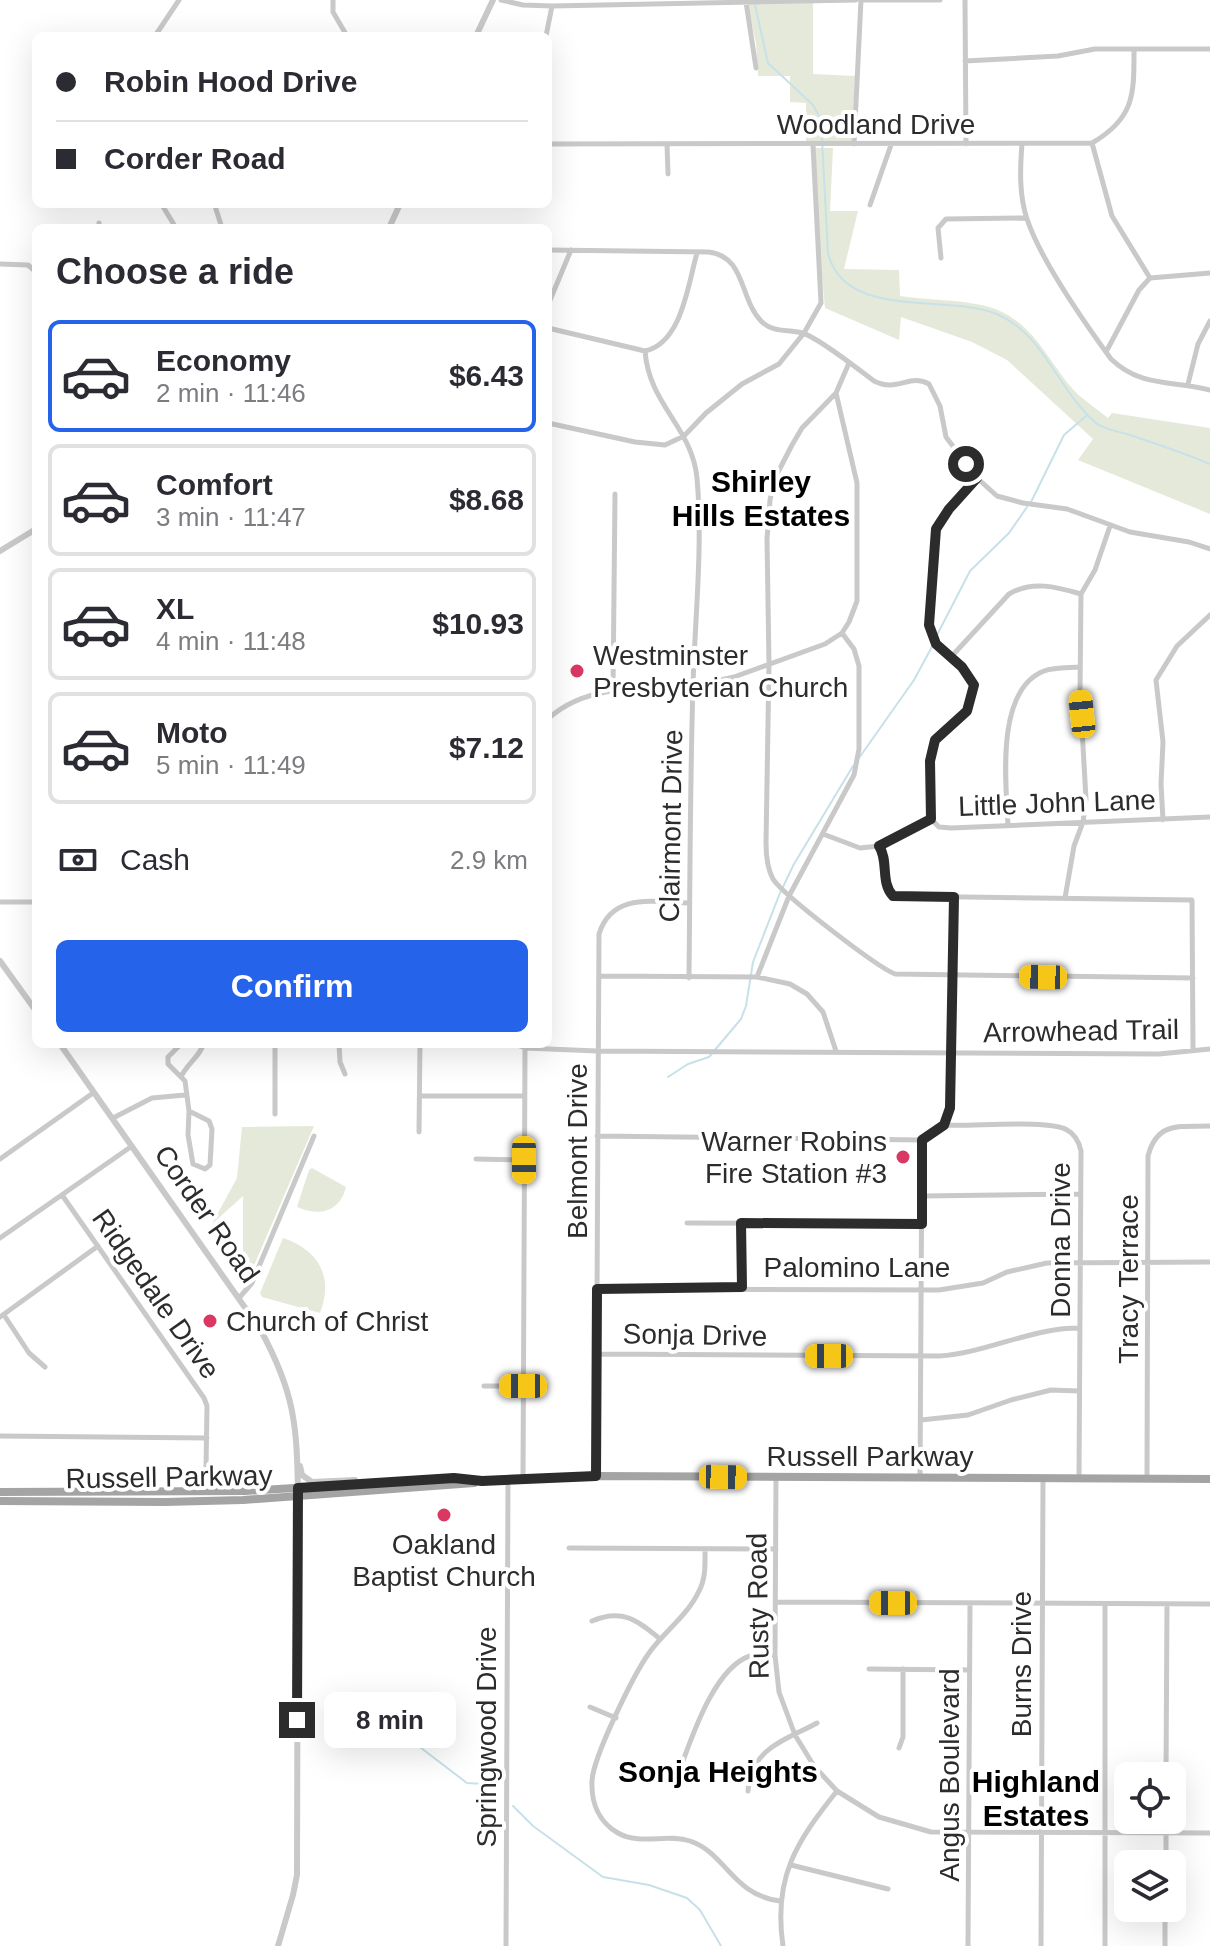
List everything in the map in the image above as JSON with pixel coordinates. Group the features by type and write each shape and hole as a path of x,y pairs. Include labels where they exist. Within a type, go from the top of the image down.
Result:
{"main road":[{"name":"Russell Parkway","path":"0,1501 165,1502 454,1478 482,1481 596,1476 1210,1479"},
{"name":"Russell Parkway","path":"0,1492 298,1492"}],"street":[{"path":"158,32 179,0"},
{"path":"333,0 333,12 345,32"},
{"path":"478,32 493,0"},
{"path":"501,0 552,6 940,0"},
{"path":"854,144 860,0"},
{"path":"965,0 966,144"},
{"path":"747,2 756,68"},
{"path":"547,32 552,6"},
{"path":"965,61 1058,56 1095,49 1210,49"},
{"path":"1134,49 1135,80 1130,107 1117,125 1092,143 1112,216 1150,278"},
{"name":"Woodland Drive","path":"552,144 1092,143"},
{"path":"667,144 668,174"},
{"path":"1022,144 1020,172 1026,218 1045,258 1106,352 1120,368 1149,381 1188,384 1210,390"},
{"path":"552,424 658,446 672,443 684,436 730,393 755,375 779,364 804,333 819,307 821,297 816,242 816,145"},
{"path":"870,205 891,145"},
{"path":"941,258 938,228 946,219 1026,218"},
{"path":"552,250 717,253 734,263 745,295 763,323 780,331 804,333 887,387 917,380 929,384 940,406 946,437 977,478 997,496 1010,501 1067,509 1110,526 1210,549"},
{"path":"552,295 571,250"},
{"path":"552,329 645,351 664,342 674,330 697,253"},
{"path":"0,264 28,265 32,268"},
{"path":"1106,352 1139,290 1150,278 1210,273"},
{"path":"1188,384 1198,344 1210,321"},
{"name":"Clairmont Drive","path":"645,351 650,381 659,401 684,436 693,456 697,477 689,978"},
{"path":"849,363 836,393 802,428 774,480 767,539 766,857 772,878 789,896 890,972 952,976 1193,978"},
{"path":"552,717 573,704 613,690 692,689 815,648 842,633 857,601 857,483 836,393"},
{"path":"931,819 930,761 935,740 967,711 974,685 969,676 936,644 929,625 936,529 977,478"},
{"path":"613,690 615,494"},
{"path":"1065,898 1086,799 1080,667 1081,594 1095,570 1110,526"},
{"path":"0,551 32,531"},
{"path":"951,657 1016,589 1050,586 1081,594"},
{"path":"1163,820 1163,742 1156,680 1177,646 1210,615"},
{"path":"757,977 789,896 854,775 859,749 857,657 842,633"},
{"path":"1008,825 1006,752 1013,708 1019,692 1043,671 1080,667"},
{"name":"Little John Lane","path":"879,846 931,819 939,827 1210,817"},
{"path":"823,834 860,848 879,846"},
{"name":"Arrowhead Trail","path":"525,1048 1159,1054 1187,1053 1193,1049 1192,900 893,896 886,888 883,853 879,846"},
{"path":"597,1136 922,1140 944,1125 950,1108 954,897"},
{"path":"0,902 32,902"},
{"name":"Belmont Drive","path":"596,1476 599,934 602,922 614,909 639,902 690,903"},
{"path":"0,961 32,1005"},
{"path":"599,976 757,977 790,984 807,994 823,1012 836,1051"},
{"name":"Corder Road","path":"63,1048 239,1298 265,1339 293,1406 298,1492 297,1875 278,1946"},
{"path":"177,1048 168,1057 168,1064 185,1081 190,1156 193,1164 205,1169 210,1165 212,1129 209,1121 189,1111"},
{"path":"181,1077 187,1063 202,1048"},
{"path":"275,1048 275,1114"},
{"path":"339,1048 345,1074"},
{"path":"419,1132 420,1048"},
{"path":"523,1479 525,1048"},
{"path":"1193,1049 1210,1049"},
{"path":"0,1159 93,1093"},
{"path":"113,1118 152,1098 185,1095"},
{"path":"420,1096 524,1096"},
{"name":"Donna Drive","path":"944,1125 1049,1126 1069,1130 1078,1140 1081,1151 1079,1479"},
{"name":"Tracy Terrace","path":"1147,1480 1148,1156 1157,1135 1166,1129 1210,1126"},
{"path":"239,1298 252,1283 314,1136"},
{"path":"920,1477 922,1140"},
{"path":"0,1238 132,1146"},
{"path":"476,1159 524,1160"},
{"path":"923,1196 1079,1194"},
{"name":"Ridgedale Drive","path":"62,1195 201,1391 207,1406 206,1468"},
{"path":"687,1223 922,1224"},
{"path":"741,1223 742,1287"},
{"path":"45,1367 36,1361 2,1316 98,1246"},
{"name":"Palomino Lane","path":"597,1289 742,1287 923,1290 983,1283 1026,1266 1080,1262 1210,1262"},
{"name":"Sonja Drive","path":"595,1354 922,1357 964,1354 1026,1334 1079,1328"},
{"path":"484,1386 523,1386"},
{"path":"921,1420 968,1415 1051,1390 1079,1391"},
{"path":"0,1436 207,1438"},
{"path":"297,1453 302,1475 312,1482 355,1480"},
{"name":"Rusty Road","path":"776,1478 775,1655 779,1692 795,1735 814,1766 837,1791 879,1817 931,1832 1114,1833"},
{"name":"Springwood Drive","path":"506,1946 508,1479"},
{"name":"Burns Drive","path":"1041,1946 1043,1479"},
{"path":"569,1548 776,1549"},
{"path":"705,1549 704,1579 698,1595 660,1639 635,1676 594,1769 592,1782 596,1810 608,1825 630,1838 687,1840 694,1843 750,1892 780,1901"},
{"path":"776,1602 1210,1604"},
{"name":"Angus Boulevard","path":"968,1946 970,1603"},
{"path":"1105,1604 1105,1946"},
{"path":"1166,1762 1167,1604"},
{"path":"592,1621 602,1617 629,1617 660,1639"},
{"path":"683,1761 709,1700 725,1676 749,1656 775,1655"},
{"path":"869,1669 969,1670"},
{"path":"899,1748 903,1737 903,1669"},
{"path":"590,1707 616,1718"},
{"path":"748,1791 749,1777 759,1757 772,1746 817,1723"},
{"path":"783,1946 780,1901 785,1877 798,1844 837,1791"},
{"name":"Rusty Road","path":"1186,1833 1210,1833"},
{"path":"791,1865 888,1889"},
{"path":"1165,1922 1165,1946"}],"shaded area":[{"path":"813,3 813,74 855,76 852,142 806,142 806,103 790,102 790,76 758,76 756,43 747,4"},
{"path":"815,148 833,148 830,211 858,211 844,269 899,270 900,296 976,304 998,310 1031,334 1074,390 1108,418 1112,413 1210,428 1210,514 1078,460 1093,439 1007,360 972,342 901,317 899,340 825,308 818,239"},
{"path":"314,1126 243,1291 243,1196 212,1224 237,1178 242,1127"},
{"path":"312,1168 346,1187 339,1202 328,1210 313,1212 297,1207"},
{"path":"283,1238 306,1250 320,1266 325,1288 320,1313 262,1297 260,1293"}],"waterway":[{"path":"755,5 768,63 813,105 821,120 828,253 838,274 854,288 875,296 994,313 1026,334 1082,410 1099,425 1210,464"},
{"path":"1031,502 1064,435 1086,416"},
{"path":"936,637 970,571 1009,533 1027,507"},
{"path":"859,758 914,680 934,643"},
{"path":"668,1077 688,1064 709,1057 741,1019 753,962 780,893 853,766"},
{"path":"376,1721 408,1738 467,1783 484,1784"},
{"path":"513,1806 533,1826 603,1877 649,1885 687,1898 700,1910 721,1946"}],"place":[{"name":"Westminster Presbyterian Church","path":"577,671"},
{"name":"Warner Robins Fire Station #3","path":"903,1157"},
{"name":"Church of Christ","path":"210,1321"},
{"name":"Oakland Baptist Church","path":"444,1515"}],"district":[{"name":"Shirley Hills Estates","path":"761,498"},
{"name":"Sonja Heights","path":"718,1771"},
{"name":"Highland Estates","path":"1036,1798"}],"route":[{"path":"297,1720 298,1488 454,1478 482,1481 596,1476 597,1289 742,1287 741,1223 922,1224 922,1140 944,1125 950,1108 954,897 893,896 886,888 883,853 879,846 931,819 930,761 935,740 967,711 973,694 974,685 969,676 936,644 929,625 936,529 977,478 966,464"}]}
